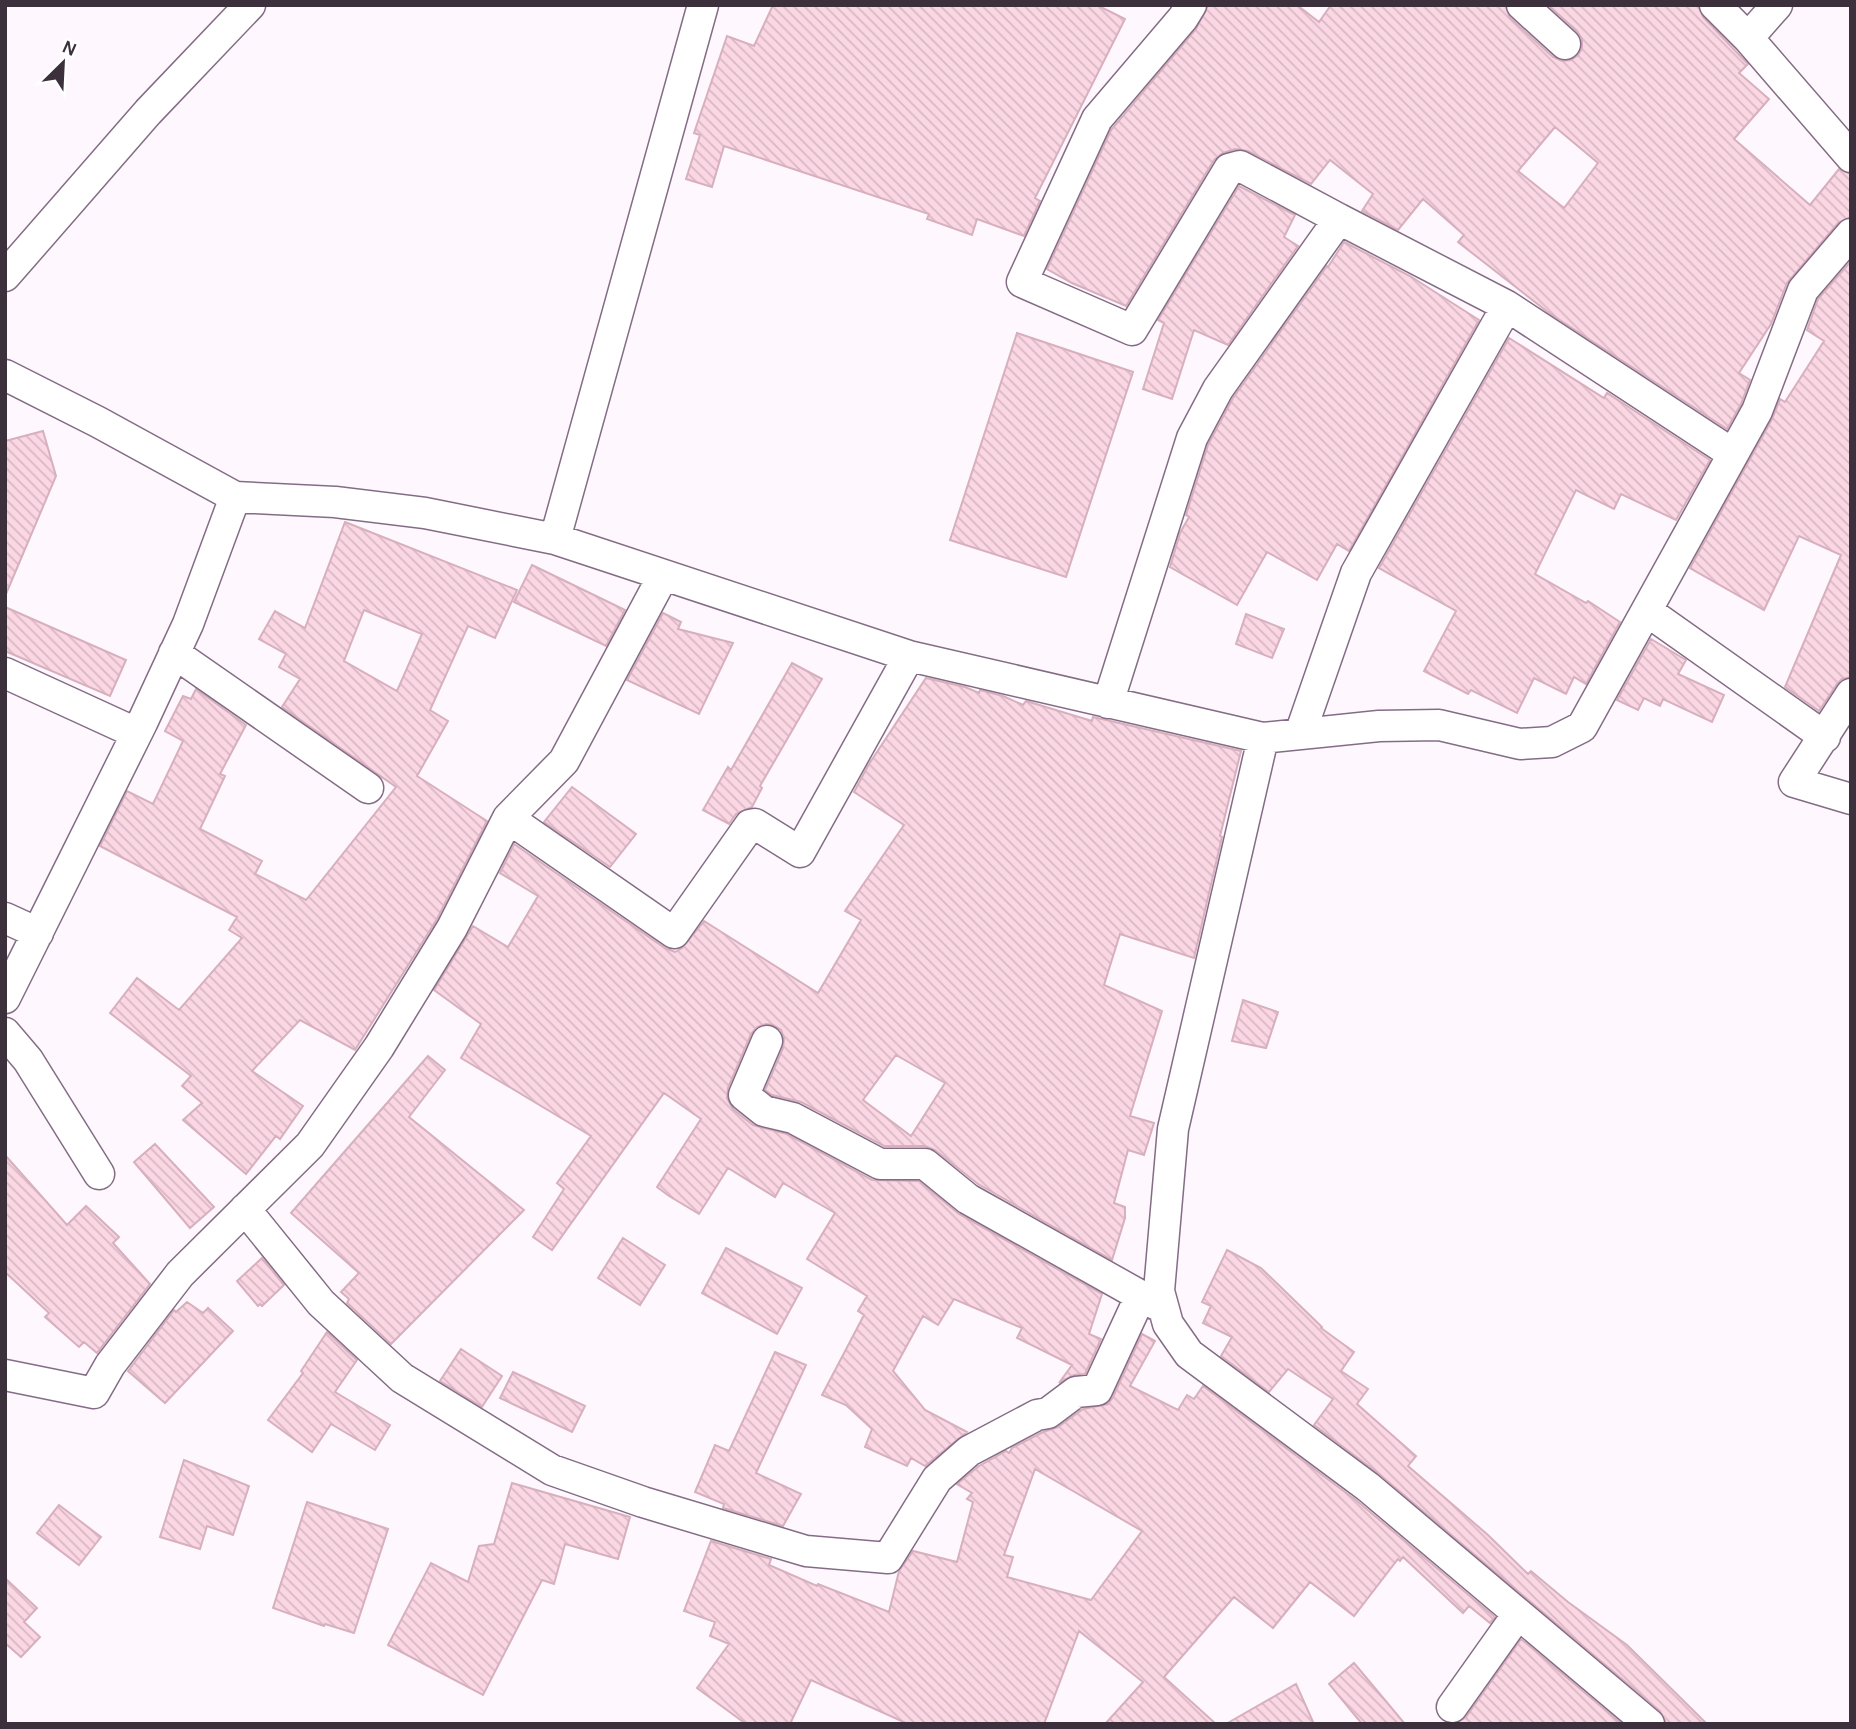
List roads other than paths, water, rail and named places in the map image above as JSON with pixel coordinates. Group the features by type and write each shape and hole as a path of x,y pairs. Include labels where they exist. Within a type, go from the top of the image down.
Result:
{"street":[{"path":"5,276 148,112 250,5"},
{"path":"555,539 703,5"},
{"path":"1191,5 1097,119 1022,282 1132,330 1229,169 1240,166 1507,306 1733,454"},
{"path":"1522,5 1565,44"},
{"path":"1715,5 1748,38 1851,157"},
{"path":"1748,38 1777,5"},
{"path":"1108,703 1192,438 1218,390 1339,219"},
{"path":"5,375 235,497 335,502 425,513 555,539 909,656 1263,738 1379,726 1439,725 1520,744 1552,742 1582,727 1757,411 1803,290 1851,234"},
{"path":"1300,734 1356,573 1507,306"},
{"path":"5,999 188,624 235,497"},
{"path":"5,1375 94,1393 110,1364 180,1274 310,1145 379,1047 452,928 508,818 564,761 663,576"},
{"path":"1647,611 1825,737"},
{"path":"174,653 368,788"},
{"path":"508,818 674,933 750,825 755,824 800,852 909,656"},
{"path":"5,673 136,733"},
{"path":"1851,694 1794,782 1851,799"},
{"path":"246,1209 321,1303 402,1378 552,1471 643,1502 806,1551 888,1558 937,1479 969,1451 1037,1415 1048,1413 1076,1392 1097,1391 1159,1291 1173,1129 1263,738"},
{"path":"5,918 38,933"},
{"path":"5,1033 28,1060 99,1174"},
{"path":"767,1041 744,1095 764,1111 793,1118 880,1164 925,1164 968,1199 1152,1303 1189,1354 1368,1488 1649,1724"},
{"path":"1452,1706 1518,1614"}]}
